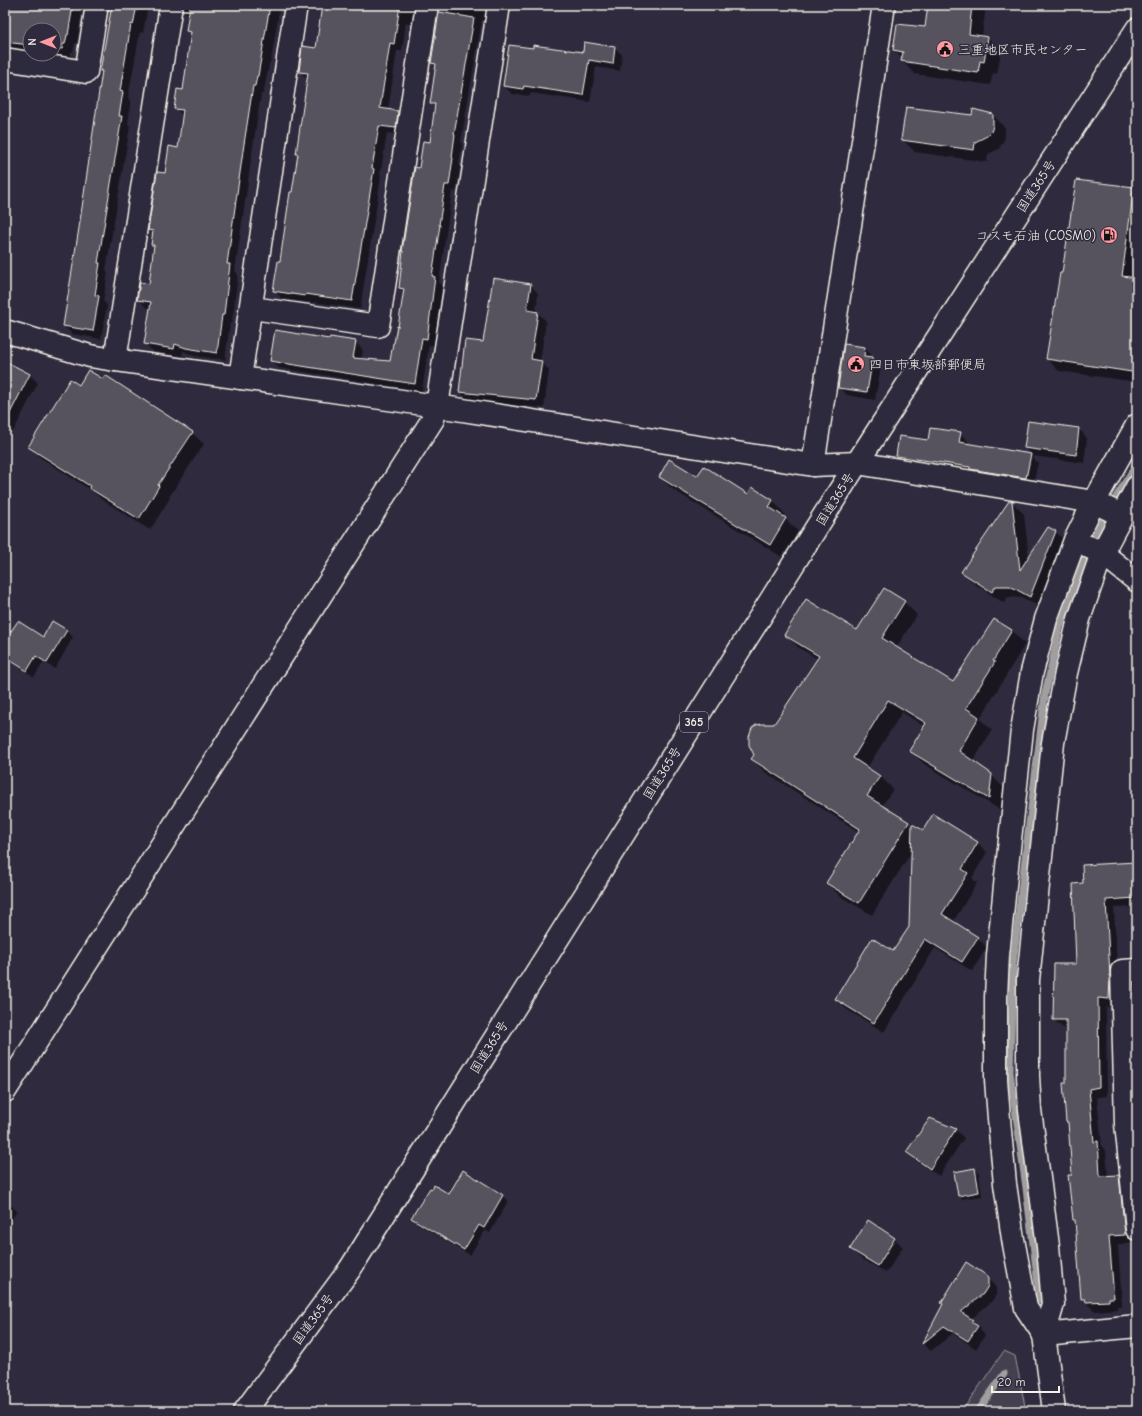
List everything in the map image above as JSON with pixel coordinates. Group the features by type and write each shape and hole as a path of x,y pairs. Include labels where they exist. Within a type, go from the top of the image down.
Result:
{"main road":[{"path":"5,60 86,72 97,5"},
{"path":"115,360 171,5"},
{"path":"240,378 252,308 296,5"},
{"path":"252,308 378,326 427,5"},
{"path":"5,1091 433,419 437,406 499,5"},
{"path":"813,465 884,5"},
{"name":"国道365号","path":"245,1411 350,1269 857,463 1137,29"},
{"path":"5,331 90,356 437,406 813,465 857,463 1094,502 1121,515"},
{"path":"1044,1335 1026,1308 1013,1239 1005,1184 996,1080 996,997 998,955 1006,876 1022,730 1032,672 1046,620 1075,540 1094,502 1137,425"},
{"path":"1054,1411 1044,1335 1053,1304 1046,1230 1030,1110 1028,1076 1028,980 1053,743 1066,673 1079,620 1102,553 1137,487"},
{"path":"1075,540 1102,553 1137,581"},
{"path":"1137,970 1122,971 1131,1097 1126,1124 1137,1229"},
{"path":"1044,1335 1137,1326"}],"shaded area":[{"path":"1004,1351 1015,1356 1026,1411 962,1411"}],"building":[{"path":"5,5 73,5 68,35 62,49 62,22 22,22 22,44 5,42"},
{"path":"112,5 137,5 133,25 131,24 120,91 123,92 119,116 122,116 98,263 100,263 95,295 99,296 93,331 63,326 102,71 100,71"},
{"path":"190,5 270,5 258,76 255,86 253,86 244,144 227,264 230,264 224,315 222,315 217,353 186,348 175,344 174,349 144,344 151,302 137,300 140,282 149,284 154,245 151,245 153,231 148,230 157,172 165,173 169,146 178,148 183,110 174,109 177,89 183,90 191,32 186,31"},
{"path":"322,5 400,5 394,44 390,43 380,108 398,111 396,128 379,126 372,168 374,169 352,301 273,291 278,261 280,261 290,192 292,192 308,73 299,72 302,46 316,48"},
{"name":"三重地区市民センター","path":"928,5 972,5 969,34 988,37 984,62 980,61 978,73 901,61 903,52 893,50 897,24 925,27"},
{"path":"439,12 474,18 454,134 453,158 449,185 445,185 439,225 432,276 435,277 427,339 422,338 415,384 270,361 275,330 329,339 330,337 356,341 353,358 390,361 397,326 398,327 404,289 399,288 402,251 415,167 419,168 423,141 430,142 435,104 430,104 436,64 431,63"},
{"path":"584,42 615,47 613,64 589,60 583,95 524,86 523,89 503,86 509,45 533,48 533,45 583,52"},
{"path":"906,107 972,115 973,109 993,114 993,126 991,132 987,136 975,142 974,150 901,140"},
{"path":"1076,180 1134,187 1122,276 1137,278 1137,334 1132,372 1046,359 1060,273 1062,273"},
{"path":"493,278 531,284 527,310 538,312 531,359 542,361 536,400 459,392 465,340 483,342"},
{"name":"四日市東坂部郵便局","path":"844,344 865,347 864,356 873,357 867,392 838,388"},
{"path":"5,361 30,374 5,423"},
{"path":"88,370 103,379 105,375 193,432 158,485 159,486 139,519 89,488 90,486 28,447 70,379 79,385"},
{"path":"1028,421 1079,428 1076,455 1024,448"},
{"path":"930,428 961,432 959,442 1031,454 1026,478 970,469 970,467 896,456 899,436 928,440"},
{"path":"669,459 697,476 704,466 748,494 752,487 773,500 769,507 786,518 770,545 659,477"},
{"path":"1009,501 1012,501 1020,570 1048,527 1056,531 1030,597 1010,586 996,586 992,592 961,572"},
{"path":"884,588 905,601 882,638 953,682 994,619 1012,630 993,661 995,662 966,708 979,717 959,751 992,774 989,799 909,751 926,723 888,700 853,758 880,776 867,796 909,822 859,903 826,883 860,829 751,759 754,755 749,745 749,737 752,728 756,725 774,724 819,656 784,635 806,599 857,630"},
{"path":"18,621 43,637 52,621 67,630 47,663 36,656 27,671 5,657 5,640"},
{"path":"933,814 978,842 962,869 968,873 942,914 978,937 962,962 925,939 874,1023 835,999 872,938 893,951 909,927 912,824 923,830"},
{"path":"1137,862 1137,898 1106,900 1110,977 1109,999 1098,998 1099,1087 1089,1089 1094,1142 1098,1141 1100,1176 1119,1175 1125,1235 1109,1236 1114,1298 1109,1298 1109,1301 1086,1302 1085,1299 1081,1299 1075,1220 1073,1220 1068,1175 1072,1175 1063,1083 1066,1083 1066,1020 1053,1020 1054,964 1076,964 1073,884 1083,883 1082,865"},
{"path":"930,1118 956,1129 930,1169 906,1152"},
{"path":"975,1168 979,1192 958,1196 954,1172"},
{"path":"463,1170 503,1195 484,1228 479,1225 464,1250 411,1218 430,1188 432,1189 434,1185 449,1194"},
{"path":"868,1220 895,1238 878,1266 850,1249"},
{"path":"966,1262 986,1275 988,1279 988,1286 983,1294 961,1312 973,1320 971,1322 978,1326 968,1341 944,1326 922,1344 943,1304 941,1303"}],"waterway":[{"path":"1040,1300 1010,1072 1013,963 1028,833 1045,694 1060,627 1087,552 1105,515 1137,463"},
{"path":"978,1411 1004,1374"}],"place":[{"name":"三重地区市民センター","path":"945,49"},
{"name":"コスモ石油 (COSMO)","path":"1109,235"},
{"name":"四日市東坂部郵便局","path":"856,364"}]}
